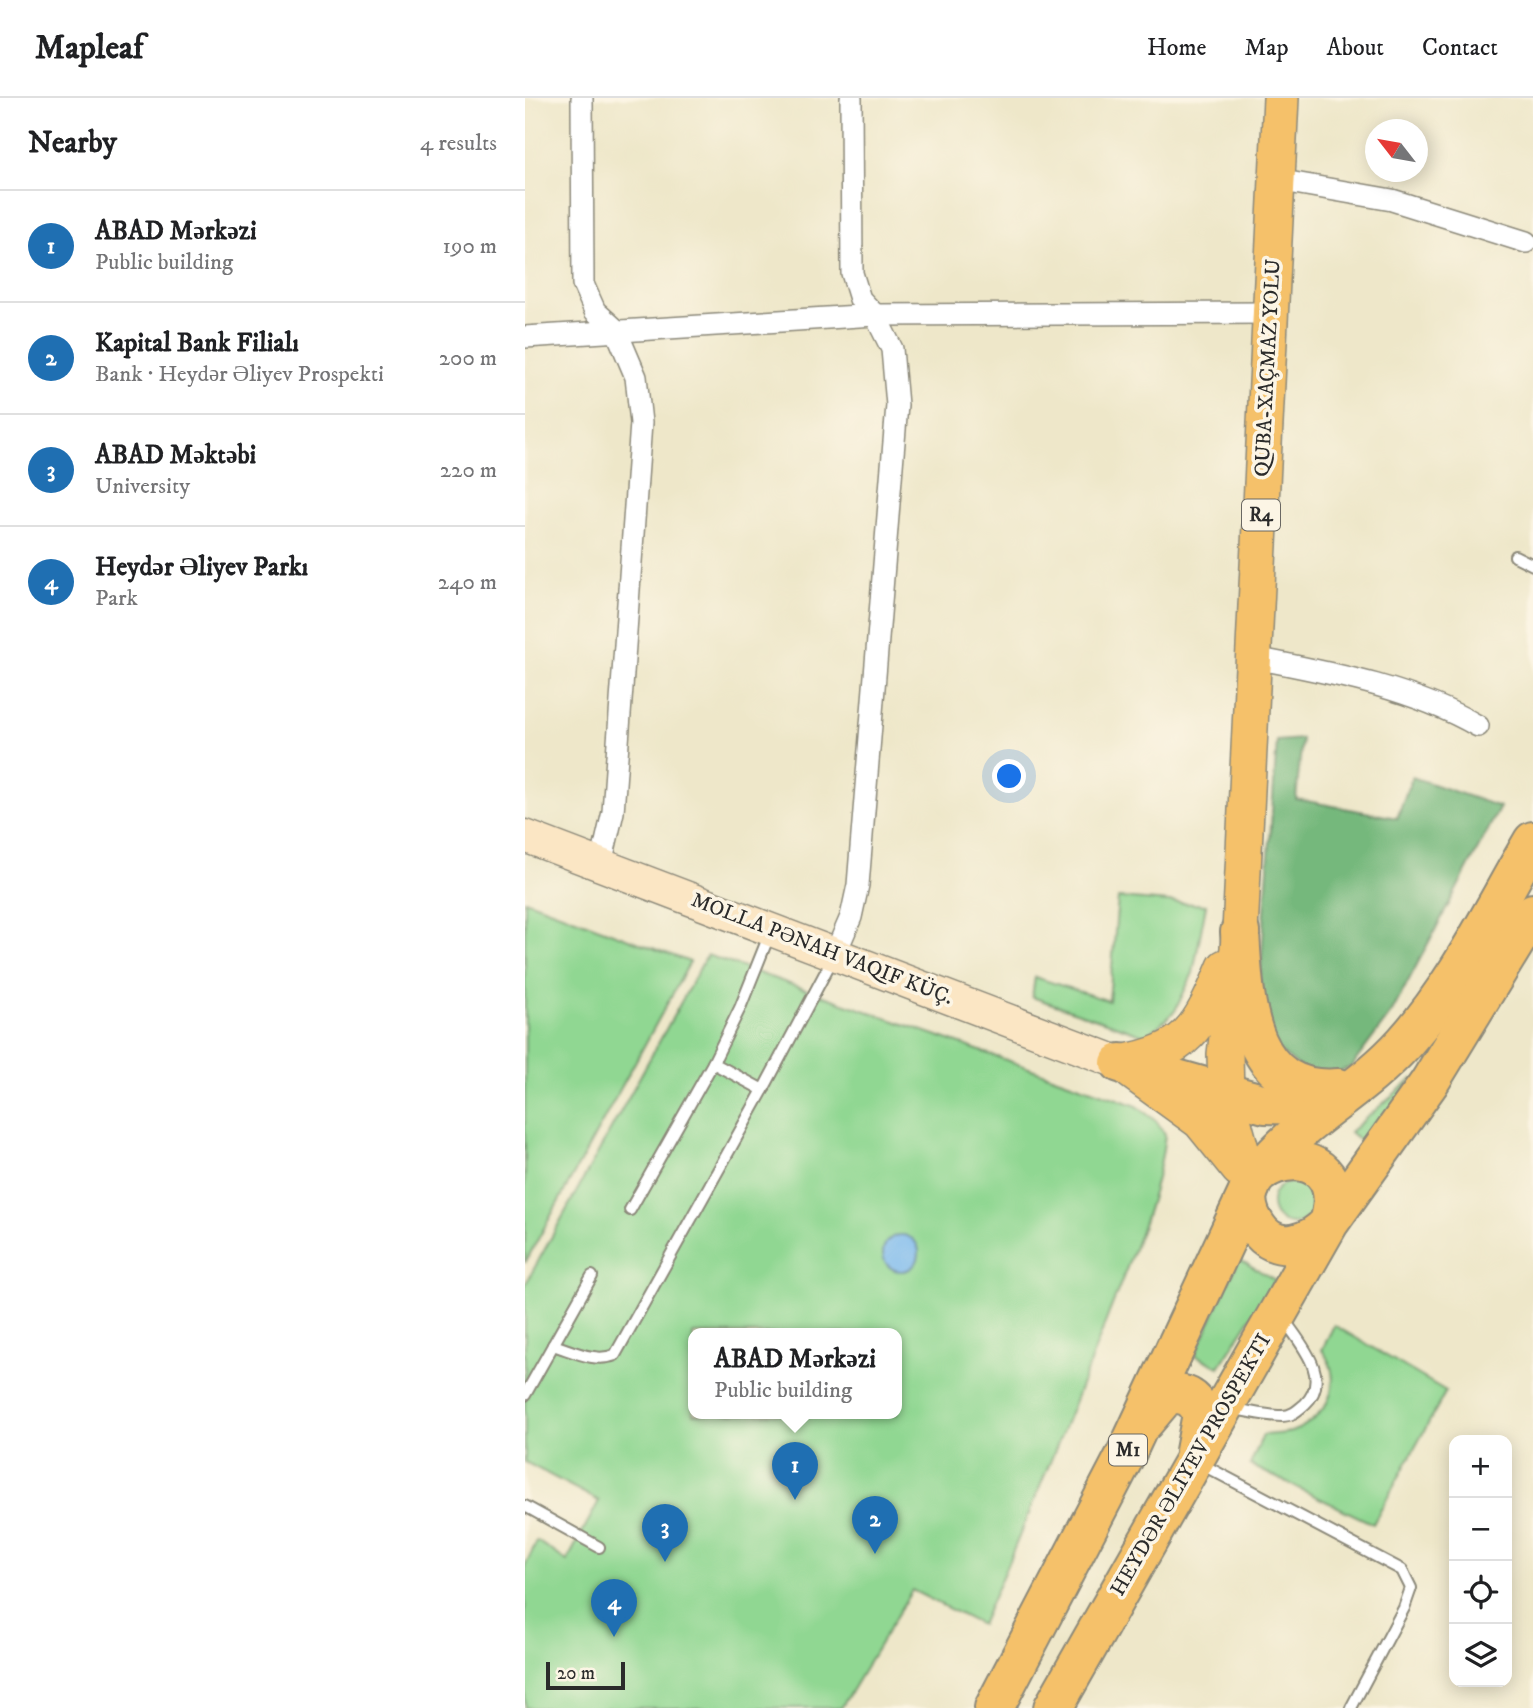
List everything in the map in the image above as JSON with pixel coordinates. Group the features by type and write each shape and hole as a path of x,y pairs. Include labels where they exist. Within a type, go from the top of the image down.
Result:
{"highway":[{"name":"M1","path":"994,1708 1076,1555 1254,1180 1298,1117 1359,1087 1405,1043 1428,1014 1533,841"},
{"path":"1324,1174 1295,1159 1281,1160 1254,1180 1251,1216 1258,1230 1271,1240 1286,1245 1302,1244 1317,1237 1429,1083 1533,913"},
{"path":"1240,932 1250,1020 1265,1059 1276,1071 1332,1188 1334,1205 1329,1223"},
{"path":"1120,1063 1265,1104 1298,1117"},
{"path":"1276,1071 1309,1086 1359,1087"},
{"name":"HEYDƏR ƏLIYEV PROSPEKTI","path":"1053,1708 1329,1223"},
{"path":"1137,1431 1166,1396 1184,1394 1191,1398 1202,1414 1193,1460"}],"main road":[{"name":"QUBA-XAÇMAZ YOLU","path":"1254,1180 1226,1094 1225,1054 1240,932 1281,98"},
{"name":"MOLLA PƏNAH VAQIF KÜÇ.","path":"525,836 1120,1063"},
{"path":"1120,1063 1153,1057 1178,1045 1192,1031 1206,1009 1240,932"},
{"path":"1120,1063 1200,1121 1254,1180"}],"street":[{"path":"582,98 583,284 595,311 616,330 636,377 641,423 613,812 601,864"},
{"path":"835,954 851,917 859,886 897,405 892,349 875,315 860,299 852,273 851,98"},
{"path":"1277,180 1392,200 1445,214 1526,242"},
{"path":"525,337 875,315 1269,313"},
{"path":"1255,658 1353,678 1448,708 1478,726"}],"lane":[{"path":"1515,556 1533,565"},
{"path":"630,1210 713,1063 740,1008 771,930"},
{"path":"553,1345 595,1358 615,1356 763,1090 835,954"},
{"path":"713,1063 763,1090"},
{"path":"525,1395 592,1276"},
{"path":"1223,1408 1282,1416 1295,1413 1310,1399 1318,1385 1315,1370 1278,1311"},
{"path":"1193,1460 1402,1570 1411,1588 1404,1608 1351,1708"},
{"path":"525,1506 599,1547"}],"green space":[{"path":"1302,739 1296,799 1397,818 1412,777 1500,807 1392,1012 1351,1067 1332,1074 1303,1070 1274,1047 1260,981 1277,741"},
{"path":"1118,898 1206,905 1193,973 1175,1011 1147,1036 1032,997 1035,977 1109,1001"},
{"path":"525,900 690,962 525,1263"},
{"path":"707,955 1137,1106 1157,1122 1165,1135 1150,1204 1135,1248 1063,1431 981,1625 912,1590 841,1708 525,1708 525,1566 537,1541 567,1561 599,1501 525,1462 525,1285"},
{"path":"1413,1078 1366,1146 1350,1132"},
{"path":"1293,1182 1308,1188 1314,1203 1308,1218 1293,1224 1278,1218 1272,1203 1278,1188"},
{"path":"1239,1259 1275,1280 1219,1367 1195,1355"},
{"path":"1334,1325 1446,1391 1373,1524 1250,1465 1263,1435 1291,1432 1304,1426 1323,1409 1332,1387 1332,1374 1322,1350"}],"water":[{"path":"901,1235 914,1240 919,1253 914,1266 901,1271 888,1266 883,1253 888,1240"}],"place":[{"name":"ABAD Mərkəzi","path":"795,1500"},
{"name":"Kapital Bank Filialı","path":"875,1554"},
{"name":"ABAD Məktəbi","path":"665,1562"},
{"name":"Heydər Əliyev Parkı","path":"614,1637"}]}
